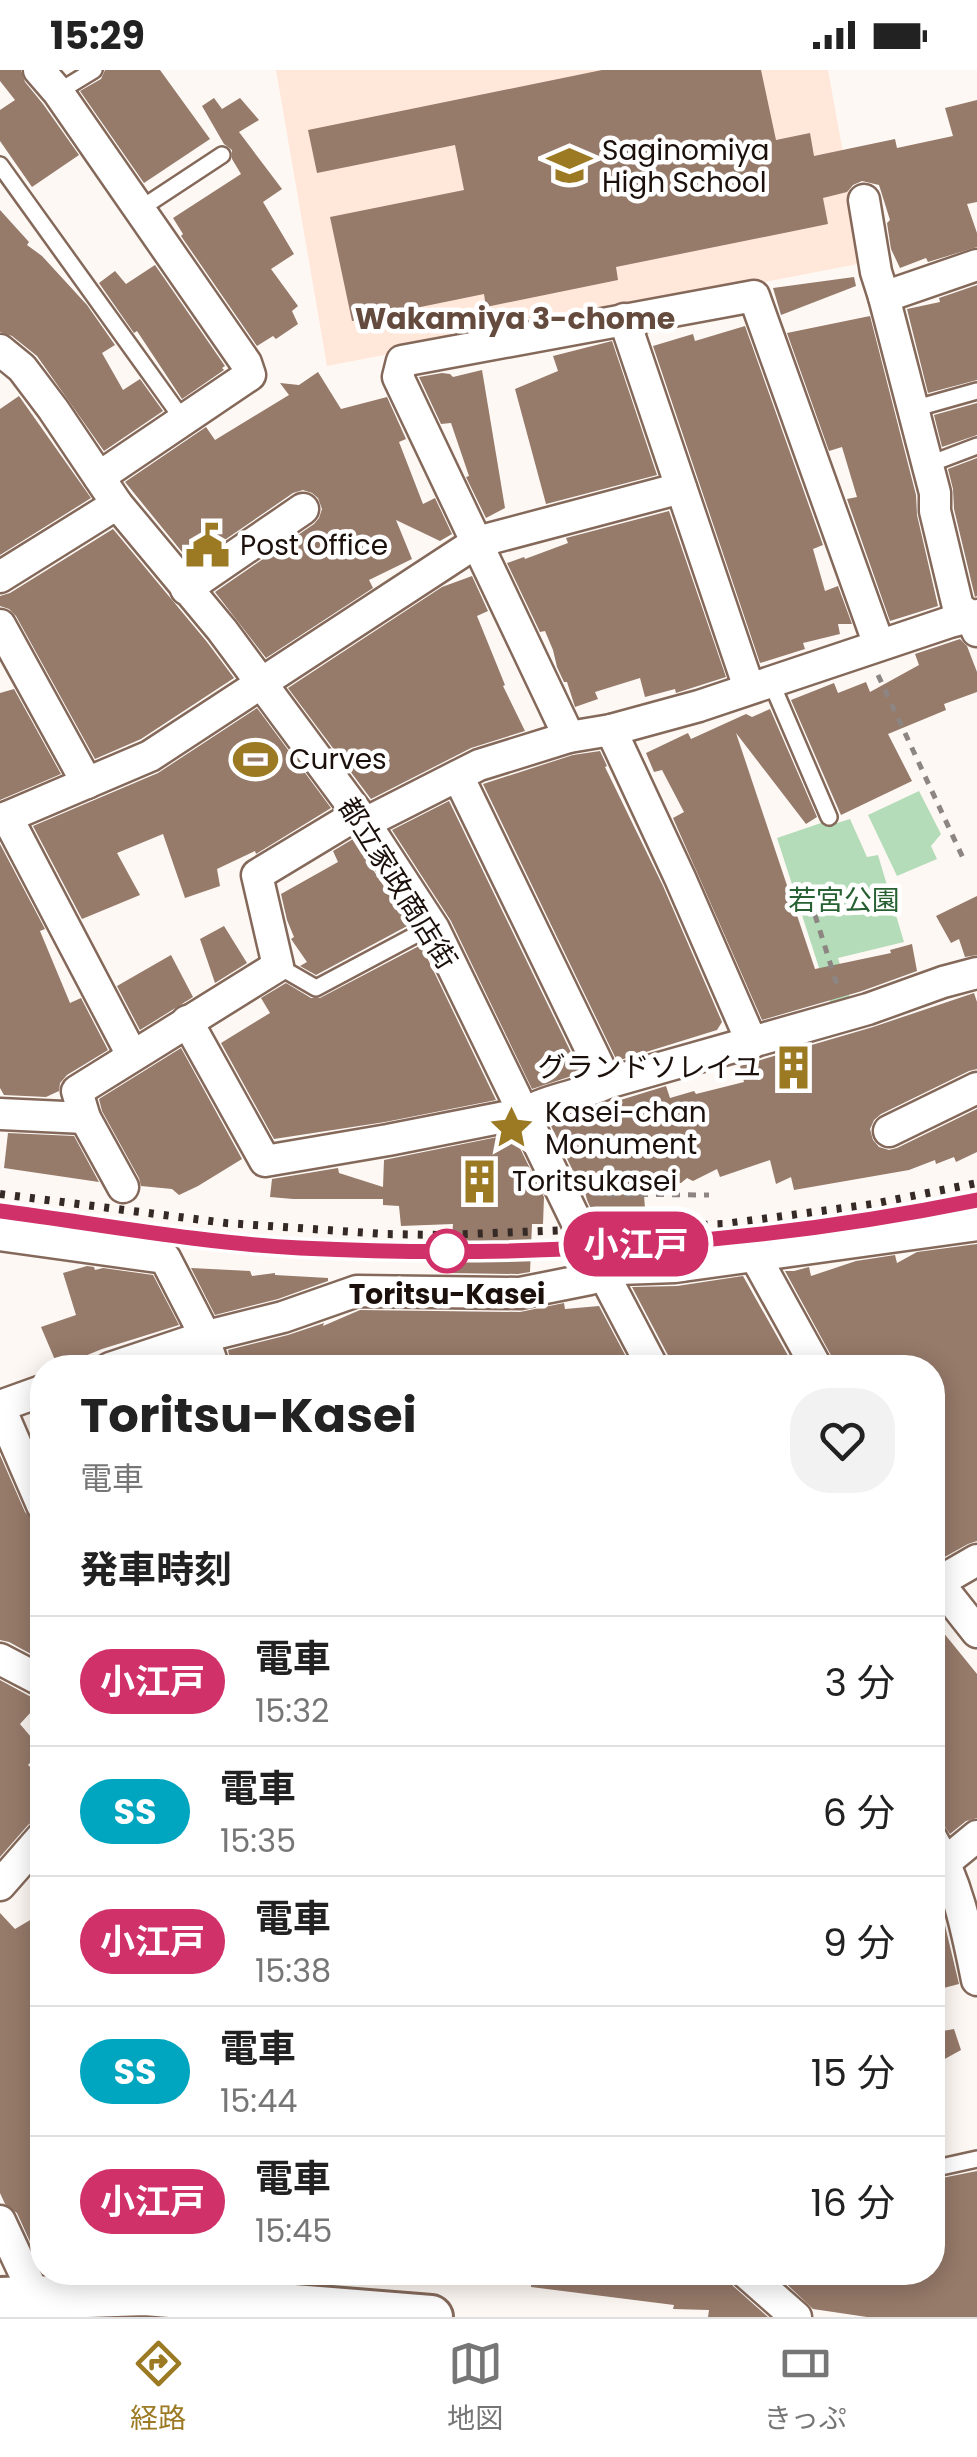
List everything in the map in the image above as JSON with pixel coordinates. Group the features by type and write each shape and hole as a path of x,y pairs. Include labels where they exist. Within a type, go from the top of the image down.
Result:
{"main road":[{"path":"26,2305 134,2285"},
{"path":"162,2285 430,2317"}],"street":[{"path":"49,81 246,362 250,376 99,478"},
{"path":"864,200 876,272 935,494 935,510 958,607 975,621"},
{"path":"884,297 977,265"},
{"path":"569,737 398,376 402,361 754,296 873,648"},
{"path":"624,319 681,488 760,684"},
{"name":"都立家政商店街","path":"0,350 22,368 117,504 222,630 362,818 434,929 581,1231 646,1355"},
{"path":"132,1055 4,819 150,756 477,542 681,488"},
{"path":"0,576 117,504"},
{"path":"186,588 303,509"},
{"path":"123,1187 85,1118 77,1092 278,966 257,876 362,818 479,765 569,737 699,706 950,622 975,621"},
{"path":"0,625 87,782"},
{"path":"611,730 752,1043"},
{"path":"458,776 607,1083"},
{"path":"187,1021 265,1161 525,1113 607,1083 977,973"},
{"path":"889,1131 977,1088"},
{"path":"0,1114 85,1118"},
{"path":"149,1355 283,1318 357,1291 520,1294 590,1280 619,1269 675,1267 977,1225"},
{"path":"0,1235 165,1258 199,1324 209,1355"},
{"path":"754,1256 810,1355"},
{"path":"30,1396 0,1407 30,1477"},
{"path":"945,1576 977,1560"},
{"path":"945,1594 977,1632"},
{"path":"0,1659 30,1675"},
{"path":"945,1854 977,1836"},
{"path":"0,1885 30,1851"},
{"path":"945,1875 972,1934 977,1980"},
{"path":"0,2221 26,2305"},
{"path":"760,2285 796,2317"}],"lane":[{"path":"49,81 94,70"},
{"path":"140,209 222,154"},
{"path":"0,165 184,422"},
{"path":"912,410 977,390"},
{"path":"927,464 977,446"},
{"path":"760,684 828,817"},
{"path":"278,966 316,988 421,932 434,929"},
{"path":"945,2166 977,2159"}],"path":[{"path":"873,648 963,858"},
{"path":"815,915 846,1015"},
{"path":"566,1198 594,1193 709,1195"}],"shaded area":[{"name":"Saginomiya High School","path":"276,70 828,70 863,263 327,366"}],"green space":[{"path":"919,791 941,834 931,846 937,859 897,876 868,815"},
{"name":"若宮公園","path":"850,819 867,857 878,855 904,942 838,958 852,1005 833,1011 777,838 821,823"}],"building":[{"path":"0,70 21,70 25,82 79,155 32,187 0,141 0,110 15,100 0,81"},
{"path":"105,70 160,70 210,139 144,183 80,91 101,79"},
{"name":"Saginomiya High School","path":"602,70 761,70 776,140 810,133 814,156 895,139 897,148 953,136 945,108 977,100 977,202 967,204 977,233 977,247 900,268 891,249 887,223 890,220 879,185 862,181 847,192 823,198 828,224 616,267 618,280 486,307 484,294 352,321 330,217 464,190 455,145 317,173 308,130"},
{"path":"214,98 222,109 240,98 259,120 239,132 282,189 263,202 294,254 271,269 298,306 292,311 298,324 257,346 181,236 173,218 241,174 232,159 232,150 224,144 202,106"},
{"path":"0,210 29,242 27,245 87,305 115,345 102,353 123,390 140,379 163,411 104,451 37,356 12,336 0,332"},
{"path":"155,265 225,366 182,399 99,283 115,271 126,284"},
{"path":"854,277 856,286 781,315 773,288"},
{"path":"977,285 977,380 928,393 907,309 940,302 939,298"},
{"path":"870,316 916,495 938,606 890,621 847,499 857,497 842,447 829,451 787,333"},
{"path":"745,326 823,545 813,549 825,591 838,586 852,624 838,624 840,634 803,643 805,649 760,663 653,346 693,334 695,341"},
{"path":"612,341 657,475 546,504 515,389 558,371 553,356"},
{"path":"482,370 505,508 486,518 466,477 469,476 451,423 441,424 419,377 442,373 453,377"},
{"path":"318,372 341,409 387,397 406,439 399,442 423,504 435,498 452,534 440,541 396,520 412,559 369,580 373,588 266,658 215,592 314,524 322,509 318,498 303,490 293,493 191,563 125,482 206,427 215,440 289,395 280,383 299,385"},
{"path":"19,396 91,498 0,555 0,409"},
{"path":"977,403 977,435 942,447 934,415"},
{"path":"977,458 977,596 975,597 948,469"},
{"path":"669,511 726,677 676,693 675,689 645,697 640,678 595,692 598,699 575,707 545,631 540,632 507,563 568,543 566,538"},
{"path":"113,529 234,678 141,739 95,759 16,616 0,606 0,596"},
{"path":"472,576 488,611 477,616 525,731 471,748 371,799 288,688 442,587"},
{"path":"960,639 967,646 977,672 977,692 944,704 946,710 888,734 912,781 841,815 791,700 834,683 838,693 866,682 870,692 919,665 915,654"},
{"path":"14,689 61,774 0,800 0,693"},
{"path":"257,708 331,808 256,854 255,851 217,869 220,886 185,898 163,834 117,853 140,895 82,919 33,826 158,773"},
{"path":"770,709 817,817 806,824 736,733 815,969 891,953 890,950 912,944 917,971 762,1020 673,818 684,812 662,770 654,772 646,753 688,733 691,739 746,714 752,717"},
{"path":"600,751 722,1022 717,1030 617,1061 483,784 573,755"},
{"path":"449,801 581,1073 532,1089 451,921 392,830"},
{"path":"353,839 409,925 316,975 300,966 307,962 291,939 294,937 281,894 338,862 333,851"},
{"path":"0,844 45,929 40,931 70,1003 81,998 108,1050 67,1075 59,1091 46,1097 4,1095 0,1088"},
{"path":"977,896 977,955 965,957 959,939 951,943 936,916"},
{"path":"224,926 247,963 215,983 200,939"},
{"path":"421,945 496,1100 274,1139 221,1043 270,1013 261,998 286,983 311,998 320,998"},
{"path":"171,955 193,997 140,1030 117,986"},
{"path":"974,993 977,1069 881,1114 870,1129 879,1147 889,1150 977,1109 977,1152 956,1162 954,1157 936,1164 935,1160 909,1170 794,1190 791,1177 776,1184 770,1160 720,1177 717,1169 681,1183 643,1180 645,1209 593,1213 583,1183 579,1183 549,1122 666,1086 670,1098 744,1082 740,1066"},
{"path":"181,1048 242,1159 179,1195 172,1189 141,1186 99,1099"},
{"path":"8,1133 74,1136 99,1182 4,1168"},
{"path":"513,1134 544,1197 543,1224 532,1224 530,1272 449,1273 453,1224 401,1226 399,1206 383,1205 383,1199 270,1197 272,1179 338,1168 339,1173 383,1187 384,1160"},
{"path":"977,1244 977,1541 945,1557 945,1355 831,1355 785,1271 809,1267 811,1276 856,1261 895,1255 897,1263 917,1252"},
{"path":"87,1266 153,1275 179,1325 87,1355 53,1355 41,1327 76,1315 63,1273"},
{"path":"191,1268 250,1271 252,1276 275,1273 328,1278 328,1281 215,1315"},
{"path":"743,1276 788,1355 668,1355 632,1287 677,1286"},
{"path":"564,1303 565,1309 599,1306 625,1355 229,1355 228,1350 324,1323 323,1326 360,1310 520,1312"},
{"path":"0,1455 30,1517 30,1653 0,1640"},
{"path":"945,1635 977,1674 977,1818 966,1821 950,1834 945,1827"},
{"path":"0,1680 30,1696 30,1713 20,1724 30,1736 30,1824 0,1857"},
{"path":"0,1913 15,1929 30,1920 30,2242 17,2213 5,2204 0,2193"},
{"path":"945,1927 959,1984 945,1988"},
{"path":"954,2029 961,2050 945,2059 945,2031"},
{"path":"977,2171 977,2317 867,2317 813,2309 788,2285 945,2285 945,2177"},
{"path":"733,2285 768,2317 708,2317 709,2310 673,2309 674,2305 531,2287"}],"railway":[{"path":"0,1194 226,1223 441,1235 725,1224 873,1204 977,1183"},
{"path":"0,1211 262,1246 470,1252 725,1238 893,1216 977,1200"}],"train":[{"name":"小江戸","path":"0,1211 298,1248 501,1252 728,1239 888,1218 977,1200"}],"place":[{"name":"Saginomiya High School","path":"569,166"},
{"name":"Post Office","path":"207,545"},
{"name":"Curves","path":"256,759"},
{"name":"グランドソレイユ","path":"794,1067"},
{"name":"Kasei-chan Monument","path":"512,1128"},
{"name":"Toritsukasei","path":"479,1181"},
{"name":"Toritsu-Kasei","path":"447,1251"}],"district":[{"name":"Wakamiya 3-chome","path":"515,319"}]}
